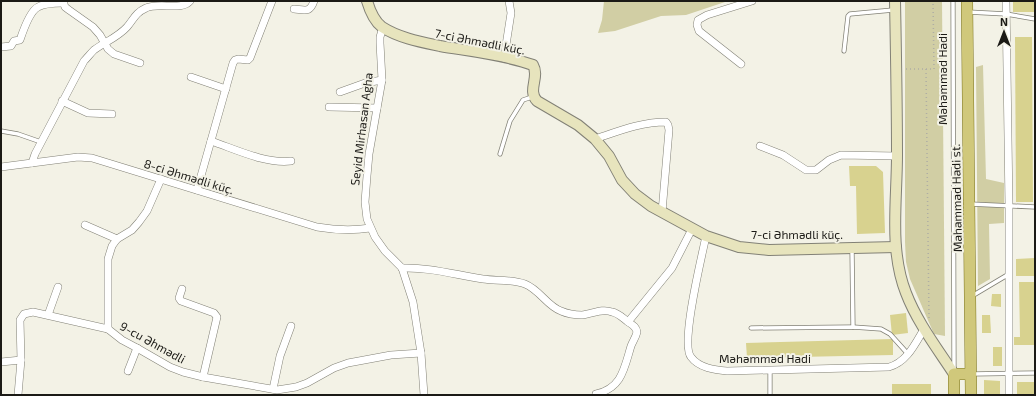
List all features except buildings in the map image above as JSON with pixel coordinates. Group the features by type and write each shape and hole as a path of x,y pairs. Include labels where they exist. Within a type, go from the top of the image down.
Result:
{"main road":[{"name":"Mahammad Hadi st.","path":"967,6 971,395"},
{"path":"954,395 954,374 970,374"}],"street":[{"path":"32,163 62,101 84,61 93,51 122,32 136,14 147,7 158,5 183,6 190,1"},
{"path":"197,190 235,60 248,60 250,58 272,1"},
{"path":"294,9 308,10 311,8 314,1"},
{"path":"367,1 376,21 383,27"},
{"path":"504,58 511,13 509,1"},
{"path":"741,64 699,31 697,25 698,20 707,15 752,1"},
{"path":"1006,1 1009,206 1009,395"},
{"path":"1,48 11,46 14,42 20,40 32,12 38,7 63,2 69,10 93,27 100,35 104,44 114,54 140,63"},
{"path":"895,5 897,156 896,247 900,272 906,293 924,329 954,374"},
{"name":"7-ci Əhmədli küç.","path":"383,27 420,42 533,65 536,73 533,97 537,101 578,125 595,139 609,156 622,180 635,194 651,206 706,236 739,247 769,250 896,247"},
{"name":"Seyid Mirhasan Agha","path":"383,27 380,37 382,80 369,154 365,202 367,220 375,237 385,251 402,268 413,302 422,353 424,395"},
{"path":"191,77 226,89"},
{"path":"340,92 365,83 382,80"},
{"path":"62,101 88,113 112,114"},
{"path":"329,107 377,108"},
{"path":"595,139 636,126 653,122 666,122 669,130 662,212"},
{"path":"211,141 266,159 280,162 291,161"},
{"path":"760,146 783,155 806,170 816,170 829,160 841,155 897,156"},
{"name":"8-ci Əhmədli küç.","path":"1,167 78,157 92,158 316,227 339,230 359,230 370,228"},
{"path":"108,329 108,259 112,246 117,239 132,230 139,222 147,211 161,179"},
{"path":"84,225 117,239"},
{"path":"628,322 672,268 692,229"},
{"name":"Məhəmməd Hadi","path":"706,236 697,279 687,347 690,356 696,362 712,370 727,371 885,367 896,365 908,354 924,329"},
{"path":"402,268 414,267 484,279 525,284 538,292 555,308 575,315 603,311 615,313 634,326 637,332 623,374 607,391 596,394"},
{"path":"48,315 58,287"},
{"path":"182,289 180,298 182,301 214,313 217,316 203,377"},
{"name":"9-cu Əhmədli","path":"18,395 21,360 20,320 24,314 33,312 108,329 122,340 170,367 183,372 276,391 308,383 334,368 348,363 391,355 422,353"},
{"path":"276,391 280,356 291,326"},
{"path":"128,371 137,348"},
{"path":"1,362 21,360"}],"lane":[{"name":"Məhəmməd Hadi","path":"953,1 954,374"},
{"path":"844,51 848,16 850,14 895,5"},
{"path":"967,6 1035,19"},
{"path":"500,154 510,121 523,100 533,97"},
{"path":"1,131 18,134 41,142"},
{"path":"969,204 1035,207"},
{"path":"852,247 854,326"},
{"path":"970,298 1009,274"},
{"path":"751,328 854,326 881,329 890,334 908,354"},
{"path":"770,370 770,395"},
{"path":"970,374 1035,373"}],"path":[{"path":"896,69 934,69 933,1"},
{"path":"924,329 929,322 926,69"}],"shaded area":[{"path":"604,1 728,1 686,15 661,16 615,31 598,33 602,20"},
{"path":"905,1 942,1 945,336 934,334 910,279 906,262"},
{"path":"983,65 986,179 1004,183 1004,223 989,224 990,279 978,286 976,67"}]}
